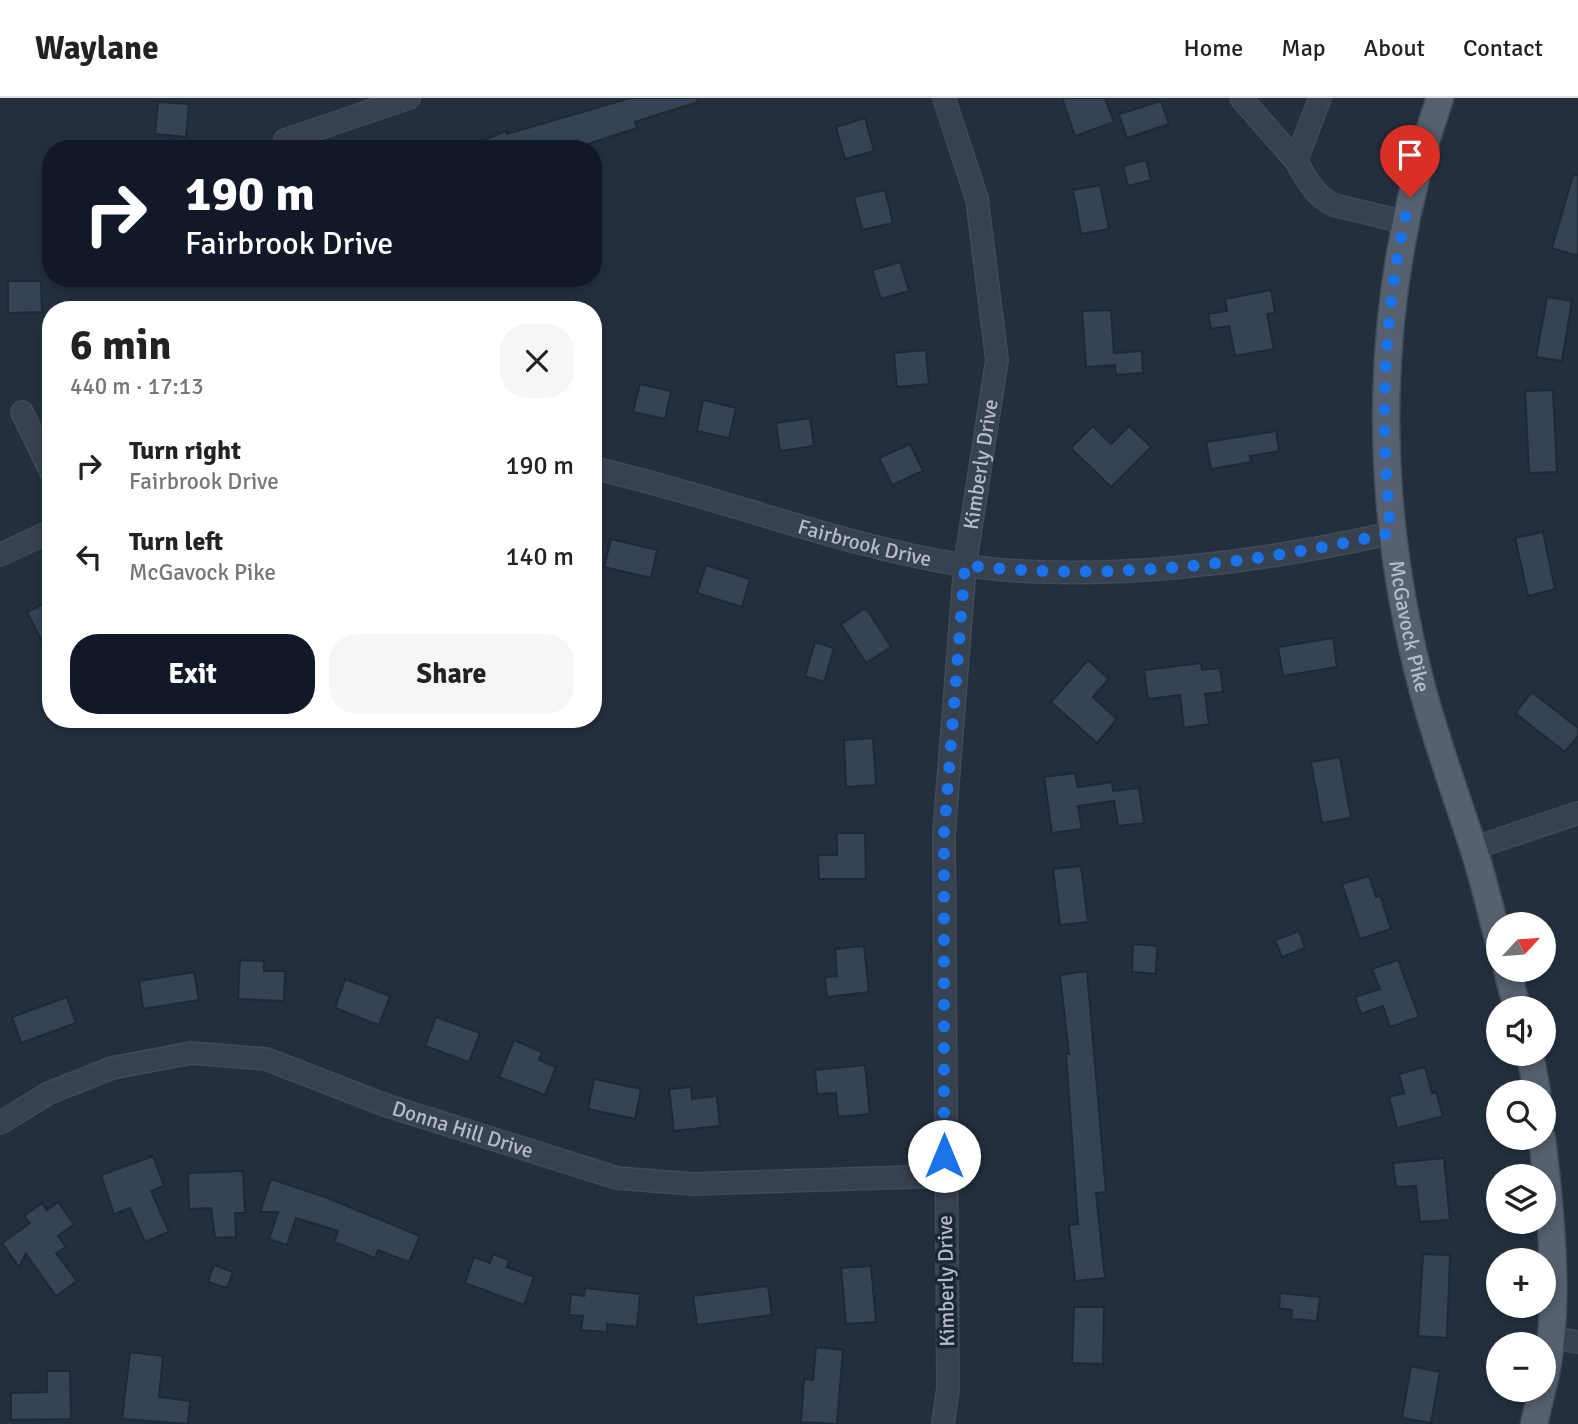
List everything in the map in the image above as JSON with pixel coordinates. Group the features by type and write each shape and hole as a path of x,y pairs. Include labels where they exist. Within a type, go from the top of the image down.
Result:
{"main road":[{"name":"McGavock Pike","path":"1440,98 1404,222 1394,283 1385,386 1385,456 1391,533 1423,693 1474,848 1491,912"},
{"path":"1544,1150 1551,1210 1551,1332"},
{"path":"1534,1424 1539,1402"}],"street":[{"path":"285,140 410,98"},
{"name":"Kimberly Drive","path":"943,1424 948,1388 944,1176 944,834 965,565 997,360 977,199 944,98"},
{"path":"1241,98 1296,161 1312,188 1324,201 1404,222"},
{"path":"1296,161 1320,98"},
{"path":"22,412 42,453"},
{"name":"Fairbrook Drive","path":"602,470 705,497 846,541 1003,570 1069,571 1186,565 1292,552 1391,533"},
{"path":"0,555 42,535"},
{"path":"1474,848 1578,813"},
{"name":"Donna Hill Drive","path":"0,1123 49,1093 112,1068 191,1053 266,1059 398,1109 617,1178 693,1184 944,1176"},
{"path":"1556,1339 1578,1342"}],"building":[{"path":"630,98 697,98 698,102 635,122 637,128 600,140 484,140 506,131 507,134"},
{"path":"1062,98 1105,98 1114,122 1075,136"},
{"path":"1161,101 1169,124 1127,138 1119,114"},
{"path":"158,102 189,104 186,137 155,134"},
{"path":"865,118 874,151 845,159 836,127"},
{"path":"1146,160 1151,180 1128,186 1123,166"},
{"path":"1573,175 1578,176 1578,256 1552,248"},
{"path":"1100,185 1109,229 1081,234 1073,190"},
{"path":"885,190 893,223 862,230 854,197"},
{"path":"900,262 909,291 881,299 872,270"},
{"path":"8,281 41,281 42,312 8,313"},
{"path":"1271,290 1275,313 1267,314 1274,349 1235,356 1229,326 1211,329 1208,314 1227,311 1225,299"},
{"path":"1547,297 1572,301 1562,361 1536,357"},
{"path":"1111,310 1114,353 1142,351 1143,373 1116,375 1115,365 1086,367 1082,311"},
{"path":"926,350 929,384 897,387 894,353"},
{"path":"640,384 671,391 665,419 633,412"},
{"path":"1553,390 1557,472 1529,473 1525,391"},
{"path":"703,400 736,408 729,438 697,431"},
{"path":"810,418 814,446 780,451 776,423"},
{"path":"1093,426 1111,444 1129,426 1151,447 1111,487 1071,448"},
{"path":"1276,431 1279,451 1250,456 1251,462 1211,469 1206,442"},
{"path":"910,444 923,471 892,485 879,458"},
{"path":"1543,532 1555,589 1528,596 1515,538"},
{"path":"611,539 657,550 651,578 604,567"},
{"path":"706,565 750,579 742,607 697,593"},
{"path":"42,604 42,641 27,612"},
{"path":"866,608 891,647 866,663 841,624"},
{"path":"1333,638 1337,667 1283,676 1278,647"},
{"path":"815,642 834,648 824,682 805,676"},
{"path":"1088,660 1109,679 1093,697 1117,719 1097,743 1051,702"},
{"path":"1201,663 1202,670 1220,668 1223,692 1205,694 1209,724 1184,728 1180,695 1148,699 1144,670"},
{"path":"1532,692 1578,728 1578,736 1565,752 1515,713"},
{"path":"873,738 876,785 846,787 844,740"},
{"path":"1340,757 1351,818 1322,823 1311,762"},
{"path":"1075,773 1078,787 1112,782 1113,791 1139,788 1144,823 1118,826 1114,801 1078,806 1082,829 1052,833 1044,777"},
{"path":"837,833 865,833 866,879 819,879 818,855 837,855"},
{"path":"1081,866 1088,922 1060,925 1053,869"},
{"path":"1369,876 1376,897 1380,895 1391,929 1360,939 1342,884"},
{"path":"1299,931 1305,948 1282,957 1275,940"},
{"path":"1133,944 1157,946 1156,974 1132,972"},
{"path":"864,946 869,992 827,997 825,977 837,976 835,949"},
{"path":"240,960 264,961 264,971 285,971 284,1001 238,999"},
{"path":"1398,960 1419,1017 1390,1027 1383,1006 1361,1014 1355,997 1380,989 1372,969"},
{"path":"1087,971 1106,1192 1096,1193 1105,1278 1075,1281 1069,1225 1078,1224 1066,1054 1069,1054 1060,975"},
{"path":"194,972 199,1000 143,1009 139,981"},
{"path":"345,979 390,996 379,1025 335,1008"},
{"path":"67,997 76,1023 21,1043 12,1017"},
{"path":"436,1017 480,1033 469,1062 425,1046"},
{"path":"514,1040 542,1052 539,1060 556,1067 545,1095 499,1077"},
{"path":"865,1065 870,1114 838,1117 836,1093 817,1094 815,1070"},
{"path":"1425,1067 1432,1093 1436,1092 1443,1116 1397,1128 1389,1097 1404,1093 1399,1074"},
{"path":"594,1079 641,1089 635,1119 588,1109"},
{"path":"691,1087 692,1099 717,1096 720,1126 674,1131 669,1089"},
{"path":"153,1156 164,1186 151,1191 169,1232 145,1242 130,1208 114,1214 101,1175"},
{"path":"1444,1158 1450,1220 1420,1222 1416,1186 1396,1187 1393,1163"},
{"path":"243,1171 245,1213 235,1213 236,1237 215,1238 211,1208 189,1209 188,1173"},
{"path":"271,1179 325,1197 420,1236 409,1262 378,1250 375,1258 334,1242 338,1231 296,1218 287,1245 269,1239 278,1212 260,1212"},
{"path":"58,1202 74,1224 58,1236 66,1247 56,1253 77,1281 56,1296 26,1254 19,1267 2,1243 30,1223 24,1216 42,1203 47,1210"},
{"path":"493,1254 509,1260 507,1267 534,1277 524,1305 465,1283 474,1257 490,1263"},
{"path":"1423,1254 1450,1255 1447,1338 1418,1336"},
{"path":"214,1265 233,1272 227,1288 208,1282"},
{"path":"871,1266 876,1322 846,1324 841,1268"},
{"path":"768,1286 772,1315 697,1325 693,1296"},
{"path":"585,1288 640,1294 637,1327 607,1324 607,1332 581,1330 583,1316 569,1315 571,1294 584,1296"},
{"path":"1280,1293 1320,1297 1317,1321 1291,1319 1292,1310 1279,1308"},
{"path":"1074,1307 1104,1307 1103,1364 1072,1363"},
{"path":"816,1347 843,1350 837,1424 801,1422 804,1379 813,1380"},
{"path":"130,1352 163,1356 159,1397 190,1401 188,1424 122,1419"},
{"path":"1411,1366 1440,1372 1431,1423 1402,1418"},
{"path":"47,1371 70,1371 71,1419 11,1420 11,1393 47,1392"}],"route":[{"path":"944,1156 944,834 965,565 1003,570 1069,571 1186,565 1345,544 1391,533 1385,456 1387,344 1394,283 1410,197"}]}
